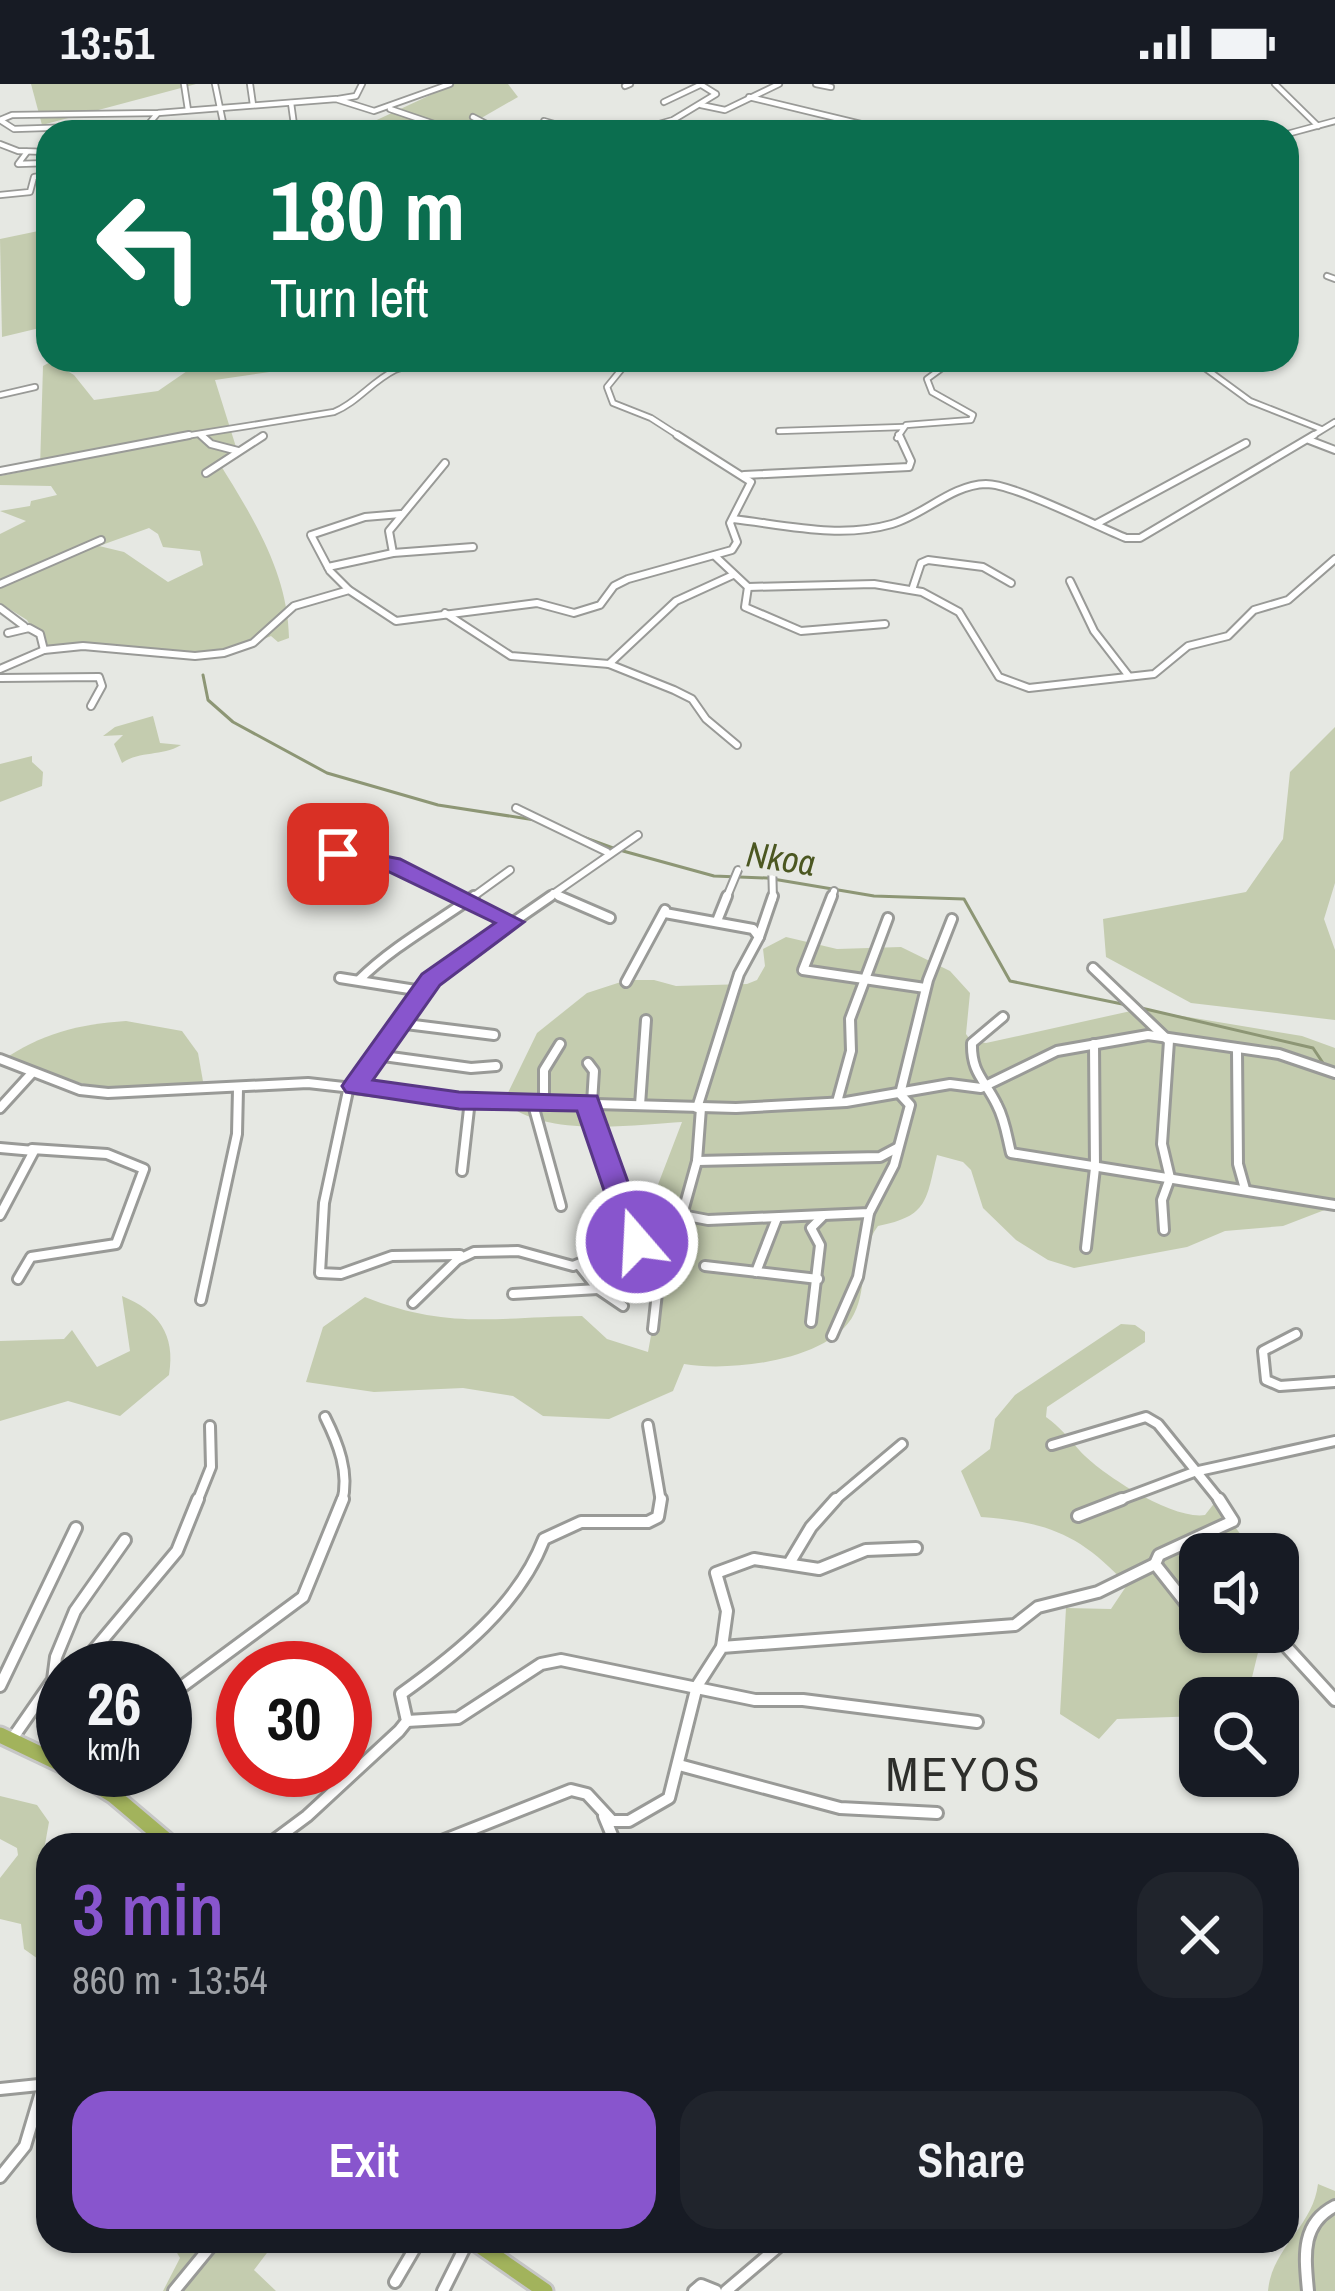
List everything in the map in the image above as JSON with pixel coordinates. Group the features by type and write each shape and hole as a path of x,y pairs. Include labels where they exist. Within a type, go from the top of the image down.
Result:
{"highway":[{"path":"6,1737 36,1752"},
{"path":"115,1797 158,1833"},
{"path":"489,2253 544,2291"}],"street":[{"path":"184,84 188,110"},
{"path":"215,84 223,120"},
{"path":"250,84 253,105"},
{"path":"36,129 14,129 0,120 12,115 158,113 337,99 356,96 362,84"},
{"path":"337,99 374,111 450,84"},
{"path":"664,102 701,84 716,94 666,120"},
{"path":"700,105 725,110 779,84"},
{"path":"816,84 831,87"},
{"path":"1275,84 1318,126"},
{"path":"749,97 844,120"},
{"path":"291,103 293,120"},
{"path":"388,108 423,120"},
{"path":"152,120 158,113"},
{"path":"473,117 479,120"},
{"path":"1299,131 1335,122"},
{"path":"0,144 36,152"},
{"path":"27,152 18,164 36,163"},
{"path":"0,195 30,192 36,177"},
{"path":"0,470 280,417 334,412 355,403 361,392 393,372"},
{"path":"401,514 365,517 311,535 328,567 349,590 395,621 537,603 574,613 601,605 614,586 628,579 732,550 737,542 730,523 751,482 651,418 613,403 607,387 619,372"},
{"path":"779,431 971,420 973,415 932,392 926,379 936,372"},
{"path":"1210,372 1250,401 1323,429"},
{"path":"0,395 35,387"},
{"path":"733,519 851,532 872,529 895,524 975,483 992,484 1126,538 1140,538 1335,422"},
{"path":"742,476 909,467 911,460 898,437 905,427"},
{"path":"200,434 211,444 238,451"},
{"path":"206,472 263,436"},
{"path":"1308,440 1335,450"},
{"path":"1096,524 1246,443"},
{"path":"393,553 388,531 424,494 445,463"},
{"path":"0,584 101,540"},
{"path":"328,567 393,553 472,547"},
{"path":"715,556 748,587 912,587 950,603 974,626 997,680 1008,687 1154,674 1188,646 1228,636 1254,610 1288,599 1335,560"},
{"path":"912,587 918,583 921,563 928,560 985,566 1011,583"},
{"path":"609,664 676,601 735,574"},
{"path":"1070,580 1094,632 1128,675"},
{"path":"748,587 745,607 789,628 885,624"},
{"path":"0,674 44,650 115,646 195,656 224,653 253,643 294,606 349,590"},
{"path":"0,608 40,634 44,650"},
{"path":"443,612 511,656 609,664 692,699 706,719 737,746"},
{"path":"8,633 24,626"},
{"path":"0,674 99,677 102,686 91,706"},
{"path":"516,808 608,853"},
{"path":"588,1063 594,1071 590,1103 624,1208 641,1235 637,1242 579,1265 514,1251 392,1256 341,1274 320,1273 319,1240 331,1157 352,1086 398,1022 431,980 638,835"},
{"path":"338,854 392,864 512,922"},
{"path":"772,860 772,899 739,974 699,1108 697,1161 682,1215 708,1220 869,1213"},
{"path":"359,980 384,955 400,949 509,870"},
{"path":"717,921 738,870"},
{"path":"834,891 803,970 926,988"},
{"path":"551,892 610,918"},
{"path":"626,982 665,911 754,929 758,937"},
{"path":"837,1102 851,1051 850,1019 888,918"},
{"path":"900,1094 926,988 952,919"},
{"path":"1093,968 1169,1041"},
{"path":"340,978 422,991"},
{"path":"1003,1017 972,1042 970,1064 981,1088 997,1103 1011,1153 1335,1205"},
{"path":"640,1105 646,1020"},
{"path":"398,1022 494,1035"},
{"path":"0,1059 80,1090 108,1094 352,1086 470,1100 699,1108 837,1102 950,1084 981,1088 1057,1051 1125,1036 1280,1054 1335,1073"},
{"path":"1164,1230 1162,1200 1170,1178 1162,1144 1169,1041"},
{"path":"544,1100 544,1070 560,1044"},
{"path":"1086,1248 1095,1168 1094,1044"},
{"path":"1237,1051 1238,1164 1245,1189"},
{"path":"376,1055 471,1068 496,1066"},
{"path":"0,1108 32,1073"},
{"path":"202,1300 242,1115 238,1089"},
{"path":"832,1336 842,1323 855,1272 868,1248 869,1213 899,1148 910,1105 900,1094"},
{"path":"462,1171 470,1100"},
{"path":"532,1101 561,1206"},
{"path":"0,1148 112,1157 136,1162 144,1169 116,1244 31,1256 18,1279"},
{"path":"697,1161 880,1157 899,1148"},
{"path":"0,1215 32,1149"},
{"path":"756,1272 777,1216"},
{"path":"811,1322 820,1245 811,1228 822,1217"},
{"path":"637,1242 661,1257 653,1329"},
{"path":"413,1303 464,1255"},
{"path":"579,1265 598,1289 623,1306"},
{"path":"706,1267 818,1279"},
{"path":"513,1294 598,1289"},
{"path":"1296,1334 1263,1352 1266,1380 1280,1386 1335,1382"},
{"path":"192,1679 303,1597 345,1494 340,1446 325,1417"},
{"path":"722,1647 1016,1624 1038,1606 1098,1592 1233,1520 1158,1424 1146,1417 1052,1445"},
{"path":"407,1721 401,1694 476,1636 534,1566 544,1539 581,1522 635,1523 658,1517 662,1506 648,1425"},
{"path":"102,1641 177,1551 212,1467 210,1426"},
{"path":"1078,1516 1194,1472 1335,1441"},
{"path":"790,1562 800,1540 836,1500 902,1444"},
{"path":"0,1686 76,1528"},
{"path":"66,1641 75,1611 125,1540"},
{"path":"462,1833 571,1790 587,1794 611,1820 629,1821 669,1798 698,1686 722,1647 727,1611 716,1574 737,1559 768,1557 819,1569 837,1556 888,1545 916,1548"},
{"path":"1155,1564 1179,1594"},
{"path":"1293,1653 1335,1700"},
{"path":"283,1833 363,1767 407,1721 458,1718 541,1664 561,1660 755,1700 802,1700 977,1722"},
{"path":"6,1737 36,1700"},
{"path":"679,1766 840,1808 937,1814"},
{"path":"604,1814 611,1833"},
{"path":"0,2089 36,2085"},
{"path":"0,2177 24,2153 34,2133 36,2114"},
{"path":"1309,2291 1306,2233 1323,2210 1335,2206"},
{"path":"174,2291 204,2253"},
{"path":"395,2282 412,2253"},
{"path":"443,2291 464,2253"},
{"path":"726,2291 770,2253"},
{"path":"694,2291 700,2285 716,2291"}],"green space":[{"path":"31,84 196,84 61,120 41,120"},
{"path":"454,84 508,84 518,97 478,120 377,120"},
{"path":"36,232 36,329 2,337 0,239"},
{"path":"43,372 69,372 94,400 158,391 186,372 269,372 215,380 236,447 218,461 275,567 289,638 278,642 271,636 227,654 137,647 44,651 27,620 0,603 0,534 26,521 0,511 57,495 51,486 0,485 0,476 40,468","holes":["149,528 158,534 163,547 200,551 203,565 168,582 124,552 99,546"]},
{"path":"153,716 160,743 181,745 122,763 114,744 123,735 103,736 115,727"},
{"path":"1335,727 1335,883 1324,919 1335,950 1335,1020 1191,1003 1106,957 1103,919 1246,892 1283,839 1290,772"},
{"path":"32,756 43,772 42,786 0,802 0,764"},
{"path":"786,937 837,949 901,947 950,971 970,993 966,1034 971,1041 986,1043 1140,1009 1302,1036 1335,1048 1335,1206 1283,1226 1225,1231 1187,1247 1074,1268 1048,1260 1016,1240 983,1208 971,1170 963,1162 937,1155 922,1204 907,1217 878,1226 872,1237 854,1314 842,1330 802,1353 752,1364 684,1364 673,1391 609,1419 543,1416 513,1396 463,1388 374,1392 306,1382 323,1327 365,1297 447,1318 582,1316 607,1339 648,1352 654,1319 647,1276 658,1234 672,1207 659,1204 654,1195 682,1122 564,1125 520,1113 504,1101 537,1033 587,993 627,980 676,986 747,984 757,980 765,966 763,949"},
{"path":"126,1021 182,1031 198,1053 204,1087 110,1091 1,1061 60,1032"},
{"path":"122,1296 146,1309 162,1326 170,1347 169,1375 120,1416 68,1401 0,1421 0,1341 64,1339 72,1330 97,1367 130,1351"},
{"path":"1121,1324 1145,1332 1145,1342 1047,1407 1046,1417 1104,1472 1157,1503 1205,1515 1216,1501 1240,1533 1179,1533 1179,1653 1258,1653 1252,1677 1179,1677 1179,1717 1117,1719 1099,1739 1060,1714 1066,1608 1111,1609 1127,1585 1094,1554 1062,1534 981,1517 961,1471 990,1449 995,1419 1015,1395"},
{"path":"0,1796 37,1805 49,1822 47,1833 36,1833 36,1958 24,1949 21,1924 0,1919 0,1878 18,1855 17,1848 0,1839"},
{"path":"1318,2184 1335,2191 1335,2291 1268,2291 1283,2253 1299,2253 1299,2228"},
{"path":"177,2253 267,2253 254,2270 276,2291 163,2291 180,2258"}],"waterway":[{"name":"Nkoa","path":"203,675 208,700 233,722 327,773 438,805 535,820"},
{"name":"Nkoa","path":"551,822 574,833"},
{"name":"Nkoa","path":"583,837 613,848"},
{"name":"Nkoa","path":"623,851 714,876 767,878 874,896 964,899 1010,981 1127,1005"},
{"name":"Nkoa","path":"1137,1007 1313,1048 1327,1069"}],"district":[{"name":"MEYOS","path":"964,1774"}],"route":[{"path":"338,854 392,864 512,922 431,980 356,1086 459,1100 587,1102 624,1208 641,1235 637,1242"}]}
